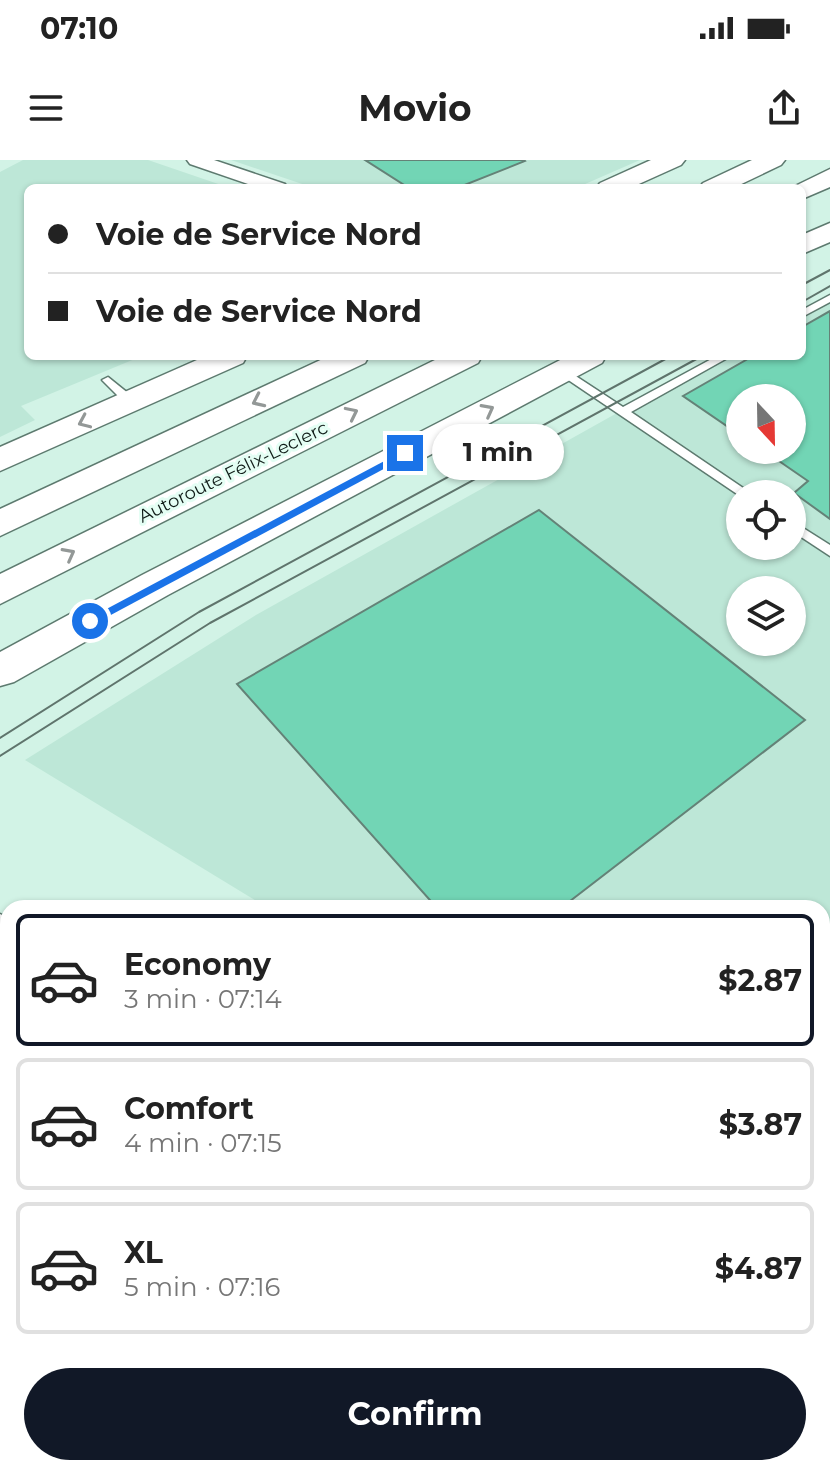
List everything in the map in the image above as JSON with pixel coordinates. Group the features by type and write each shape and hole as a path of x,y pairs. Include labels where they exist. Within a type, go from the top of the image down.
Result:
{"main road":[{"path":"618,184 672,160"},
{"path":"721,184 772,160"},
{"path":"806,189 830,177"},
{"path":"806,207 830,198"},
{"path":"806,244 830,231"},
{"path":"0,460 119,391 219,360"},
{"path":"0,524 346,360"},
{"name":"Autoroute Félix-Leclerc","path":"0,590 459,360"},
{"path":"0,671 155,585 576,364"}],"street":[{"path":"196,160 266,184"}],"lane":[{"path":"806,312 830,298"},
{"path":"623,412 718,360"},
{"path":"576,364 623,412 726,481"},
{"path":"806,535 830,551"}],"shaded area":[{"path":"23,160 148,160 218,184 24,184 24,360 132,360 21,406 35,420 0,437 0,172"},
{"path":"231,160 640,160 585,184 302,184"},
{"path":"830,295 830,900 255,900 25,760 256,615 712,360 806,360 806,309"}],"building":[{"path":"365,160 525,161 467,184 403,184"},
{"path":"830,311 830,519 806,502 808,481 783,464 806,464 806,384 726,384 726,425 683,396 746,360 806,360 806,325"},
{"path":"539,510 805,720 571,900 430,900 237,684"}],"tram line":[{"path":"806,283 830,270"},
{"path":"806,300 830,286"},
{"path":"0,738 199,612 664,360"},
{"path":"0,756 210,623 695,360"}],"route":[{"path":"90,621 405,453"}]}
